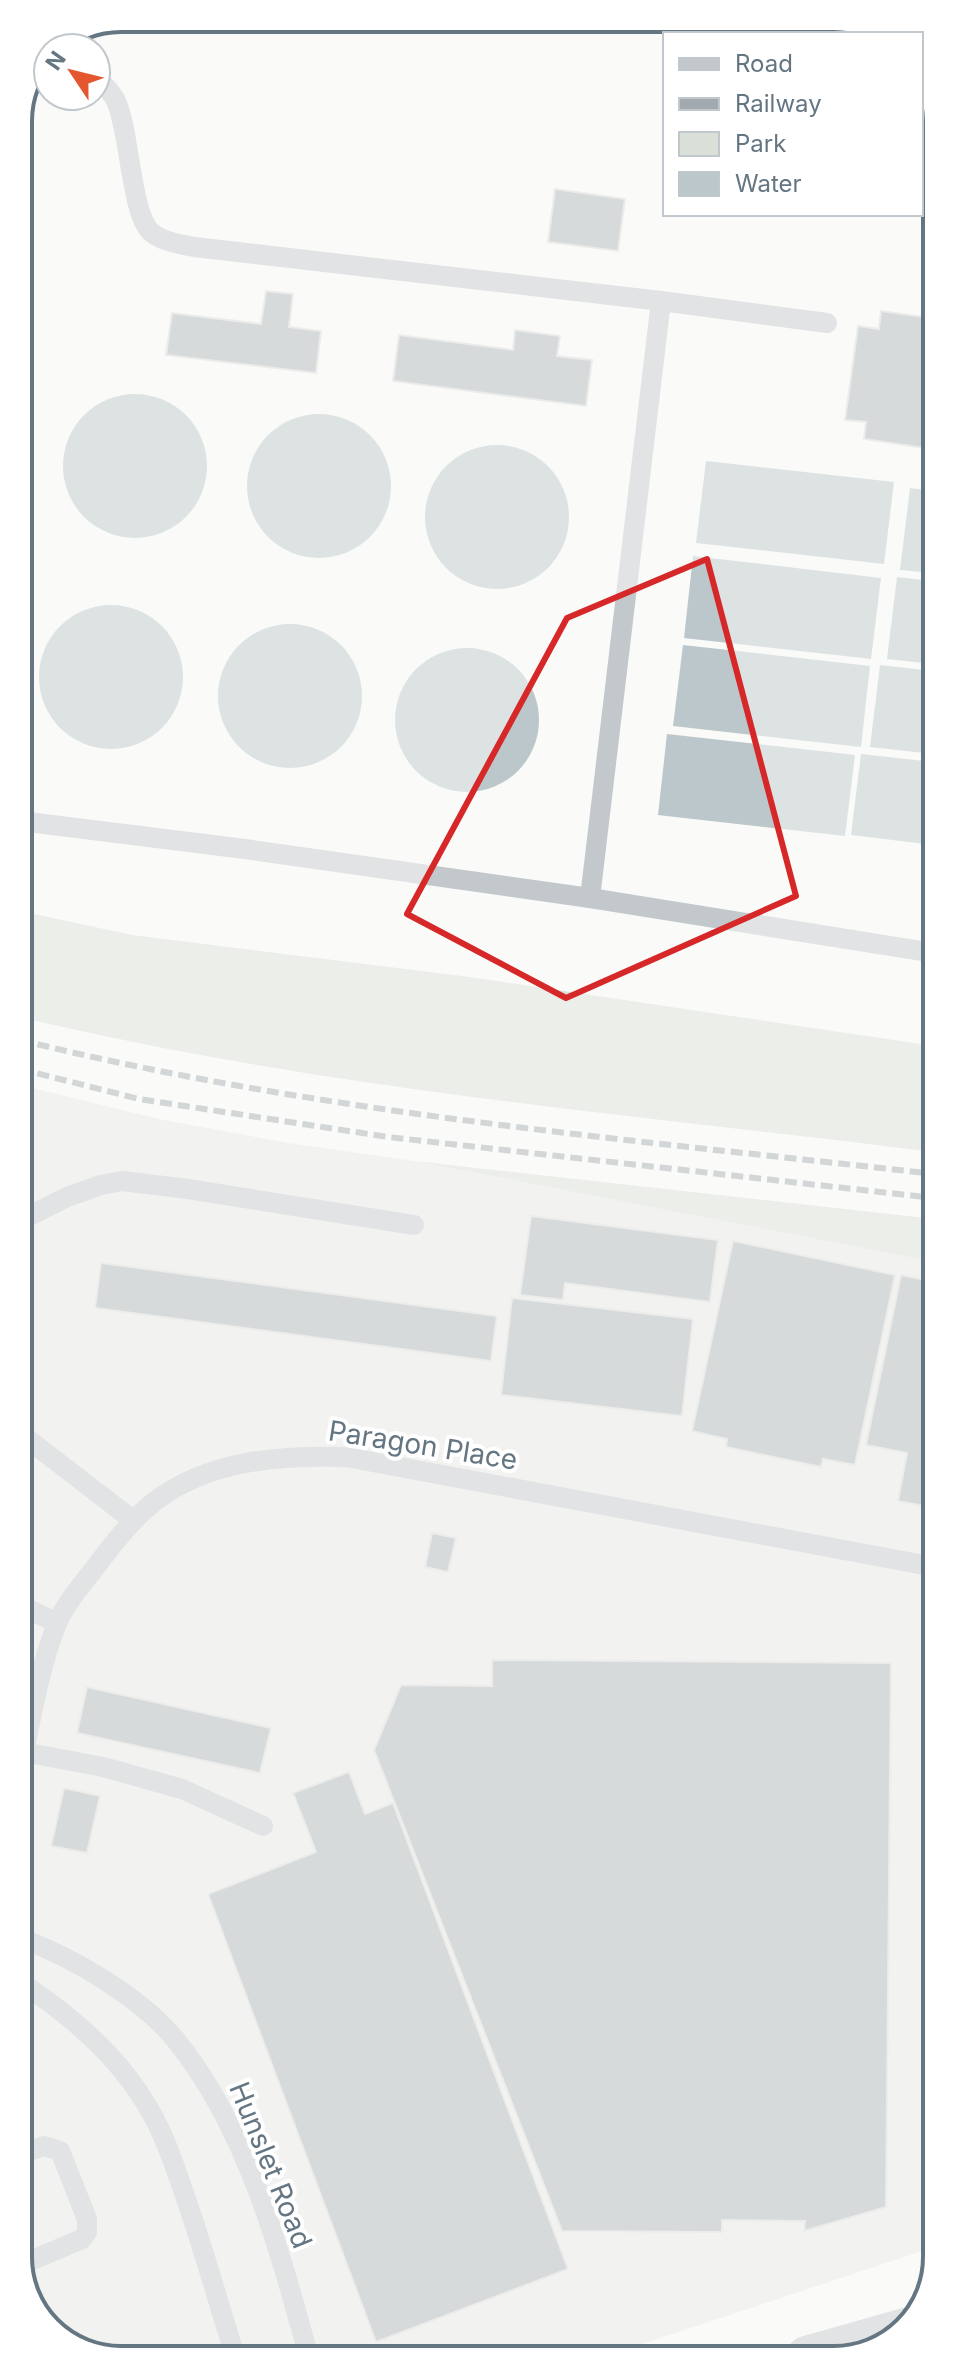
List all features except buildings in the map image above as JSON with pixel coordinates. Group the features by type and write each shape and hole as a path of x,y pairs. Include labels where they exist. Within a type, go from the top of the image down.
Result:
{"street":[{"path":"841,2345 875,2336"}],"lane":[{"path":"112,96 125,131 141,218 151,232 169,241 194,247 827,323"},
{"path":"590,898 661,301"},
{"path":"32,822 590,898 923,951"},
{"path":"32,1214 67,1197 122,1181 414,1225"},
{"path":"32,1442 134,1521"},
{"name":"Paragon Place","path":"32,1706 57,1623 106,1554 134,1521 154,1502 186,1481 262,1458 301,1455 346,1457 923,1564"},
{"path":"32,1611 57,1623"},
{"path":"32,1758 103,1767 182,1789 263,1826"},
{"name":"Hunslet Road","path":"32,1944 93,1975 139,2006 173,2037 209,2085 265,2210 305,2346"},
{"path":"32,1990 55,2005 108,2054 141,2096 167,2144 232,2346"},
{"path":"32,2150 44,2146 60,2151 87,2219 87,2232 82,2239 32,2260"}],"highlighted area":[{"path":"707,559 796,896 566,998 407,914 567,618"}],"shaded area":[{"path":"32,1088 163,1120 288,1143 414,1161 923,1260 923,2251 636,2346 115,2346 87,2339 67,2328 54,2316 37,2286 32,2257"}],"green space":[{"path":"32,914 132,935 462,976 923,1044 923,1151 475,1097 246,1063 32,1020"},
{"path":"414,1161 923,1218 923,1260"}],"water":[{"path":"135,394 163,399 186,415 202,438 207,466 202,494 186,517 163,533 135,538 107,533 84,517 68,494 63,466 68,438 84,415 107,399"},
{"path":"319,414 347,419 370,435 386,458 391,486 386,514 370,537 347,553 319,558 291,553 268,537 252,514 247,486 252,458 268,435 291,419"},
{"path":"497,445 525,450 548,466 564,489 569,517 564,545 548,568 525,584 497,589 469,584 446,568 430,545 425,517 430,489 446,466 469,450"},
{"path":"706,461 894,482 884,564 696,543"},
{"path":"910,488 923,490 923,572 900,570"},
{"path":"693,556 881,578 871,659 684,638"},
{"path":"897,577 923,580 923,663 887,659"},
{"path":"111,605 139,610 162,626 178,649 183,677 178,705 162,728 139,744 111,749 83,744 60,728 44,705 39,677 44,649 60,626 83,610"},
{"path":"290,624 318,629 341,645 357,668 362,696 357,724 341,747 318,763 290,768 262,763 239,747 223,724 218,696 223,668 239,645 262,629"},
{"path":"683,645 870,666 861,747 673,726"},
{"path":"467,648 495,653 518,669 534,692 539,720 534,748 518,771 495,787 467,792 439,787 416,771 400,748 395,720 400,692 416,669 439,653"},
{"path":"880,665 923,670 923,753 870,747"},
{"path":"667,734 855,755 845,836 658,815"},
{"path":"861,754 923,761 923,844 851,835"}],"railway":[{"path":"32,1043 133,1066 360,1106 589,1136 923,1173"},
{"path":"32,1072 139,1099 388,1137 923,1197"}]}
